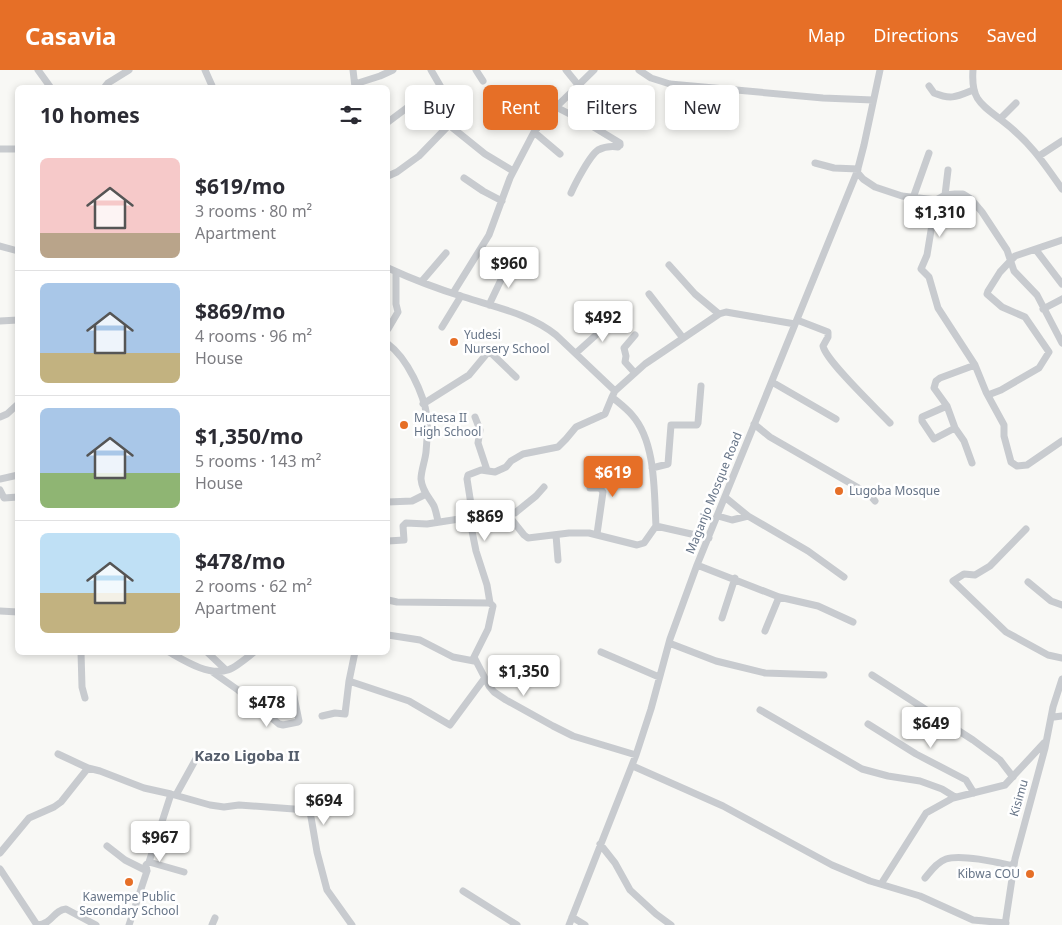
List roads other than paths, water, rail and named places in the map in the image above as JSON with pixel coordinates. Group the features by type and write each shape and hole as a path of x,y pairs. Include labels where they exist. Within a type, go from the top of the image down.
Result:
{"street":[{"path":"38,70 49,85"},
{"path":"106,85 129,70"},
{"path":"205,70 212,85"},
{"path":"353,70 355,85"},
{"path":"358,85 393,70"},
{"path":"431,70 440,85"},
{"path":"476,70 483,81"},
{"path":"566,70 578,85"},
{"path":"580,85 594,70"},
{"path":"638,70 651,78 670,84 822,98 874,100"},
{"name":"Maganjo Mosque Road","path":"569,925 636,755 669,643 697,565 726,498 754,424 857,171 880,70"},
{"path":"973,70 973,90 980,102 1022,135 1062,189"},
{"path":"929,86 934,93 948,98 953,98 973,90"},
{"path":"558,105 568,96"},
{"path":"1000,119 1016,103"},
{"path":"558,108 620,143 620,147 611,146 594,154 571,193"},
{"path":"390,120 405,109"},
{"path":"390,175 419,156 449,126 485,154 513,171"},
{"path":"453,293 489,235 513,171 534,132 560,154"},
{"path":"1039,156 1062,141"},
{"path":"0,149 15,149"},
{"path":"913,198 929,153"},
{"path":"815,163 857,171 863,179 875,187 913,198 936,200 946,195 963,194 977,205 1007,250 1014,270 1037,295 1042,309 1062,344"},
{"path":"946,195 948,170"},
{"path":"464,178 502,201"},
{"path":"936,200 927,255 921,269 928,277 938,308 975,365 1004,425 1004,436 1011,462 1017,466 1027,465 1062,441"},
{"path":"988,395 1001,390 1039,368 1049,352 1030,322 1023,315 1010,312 987,294 1000,272 1015,256 1062,240"},
{"path":"0,246 15,249"},
{"path":"1036,250 1062,284"},
{"path":"422,282 446,253"},
{"path":"489,305 509,263"},
{"path":"669,265 695,294 719,314"},
{"path":"390,269 461,296 523,316 546,328 576,353 634,416 646,436 652,468 656,526 644,543 637,545 598,534 569,533 526,538 508,515"},
{"path":"390,326 398,312 396,304 396,272"},
{"path":"649,294 683,338"},
{"path":"442,327 461,296"},
{"path":"1042,309 1062,299"},
{"path":"636,755 594,743 552,726 494,692 484,679 474,660 475,652 483,640 493,606 490,603 472,531 474,517 467,479 468,475 481,470 495,472 506,467 523,454 558,446 566,440 576,427 605,414 613,394 634,372 719,314 726,312 796,322 828,332 828,337 822,346 824,351 890,423"},
{"path":"576,353 616,317"},
{"path":"0,321 15,320"},
{"path":"634,372 624,362 626,356 624,348 635,335"},
{"path":"390,345 406,363 427,418 426,461 421,478 426,494 434,506 438,521"},
{"path":"423,404 469,375 490,351 516,377"},
{"path":"972,463 964,441 955,428 947,406 934,388 936,381 975,365"},
{"path":"772,382 836,419"},
{"path":"652,468 668,464 671,425 696,425 698,423 701,386"},
{"path":"947,406 922,417 922,421 934,439 955,428"},
{"path":"0,417 15,407"},
{"path":"474,417 480,430 478,443 487,470"},
{"path":"754,424 770,437 869,494 875,500"},
{"path":"0,479 15,476"},
{"path":"390,541 404,540 404,526 406,523 427,524 498,513 508,515 515,513 544,487"},
{"path":"590,488 600,488 603,492 598,534"},
{"path":"0,490 4,498 15,497"},
{"path":"390,502 412,501 426,494"},
{"path":"726,498 748,516 808,551 844,577"},
{"path":"718,516 732,520 748,516"},
{"path":"656,526 709,538"},
{"path":"1026,530 990,566 975,575 964,574 953,581 1006,632 1048,655 1062,658"},
{"path":"556,535 558,560"},
{"path":"697,565 730,578 735,578 779,597 818,606 853,622"},
{"path":"722,618 735,578"},
{"path":"1028,582 1051,601 1062,605"},
{"path":"765,631 779,597"},
{"path":"390,600 490,603"},
{"path":"0,611 15,612"},
{"path":"390,635 420,640 453,657 474,660"},
{"path":"669,643 716,661 765,673 824,675"},
{"path":"601,652 659,677"},
{"path":"81,655 82,688 85,698"},
{"path":"175,655 193,665 211,671 238,690 278,724 283,725 299,721 294,697"},
{"path":"210,655 226,670"},
{"path":"211,671 226,670 249,655"},
{"path":"322,716 335,713 346,714 349,681 354,655"},
{"path":"872,675 973,740 1000,760 1012,777"},
{"path":"349,681 409,701 450,725 484,679"},
{"name":"Kisimu","path":"1006,924 1015,859 1062,679"},
{"path":"760,710 862,769 888,776 920,781 942,789 955,797"},
{"path":"1052,716 1062,716"},
{"path":"868,724 916,754 966,780 974,792"},
{"path":"881,884 926,813 955,797 1005,785 1042,747 1046,740"},
{"path":"58,754 88,768 144,788 174,794 218,807 239,805 307,810 310,812 317,852 327,890 352,925"},
{"path":"129,925 147,871 146,866 174,794 197,757"},
{"path":"635,767 723,806 832,865 881,884 920,896 973,920 1006,924"},
{"path":"0,853 29,818 61,802 88,768"},
{"path":"600,844 615,863 630,890 671,925"},
{"path":"107,846 125,860 147,871"},
{"path":"925,878 940,862 947,858 979,859 1012,866 1015,859"},
{"path":"149,862 184,872"},
{"path":"0,869 37,925 50,921 58,911 66,909 96,925"},
{"path":"463,891 517,925"},
{"path":"572,917 584,925"}],"place":[{"name":"Yudesi Nursery School","path":"454,342"},
{"name":"Mutesa II High School","path":"404,425"},
{"name":"Lugoba Mosque","path":"839,491"},
{"name":"Kibwa COU","path":"1030,874"},
{"name":"Kawempe Public Secondary School","path":"129,882"}],"district":[{"name":"Kazo Ligoba II","path":"247,756"}]}
